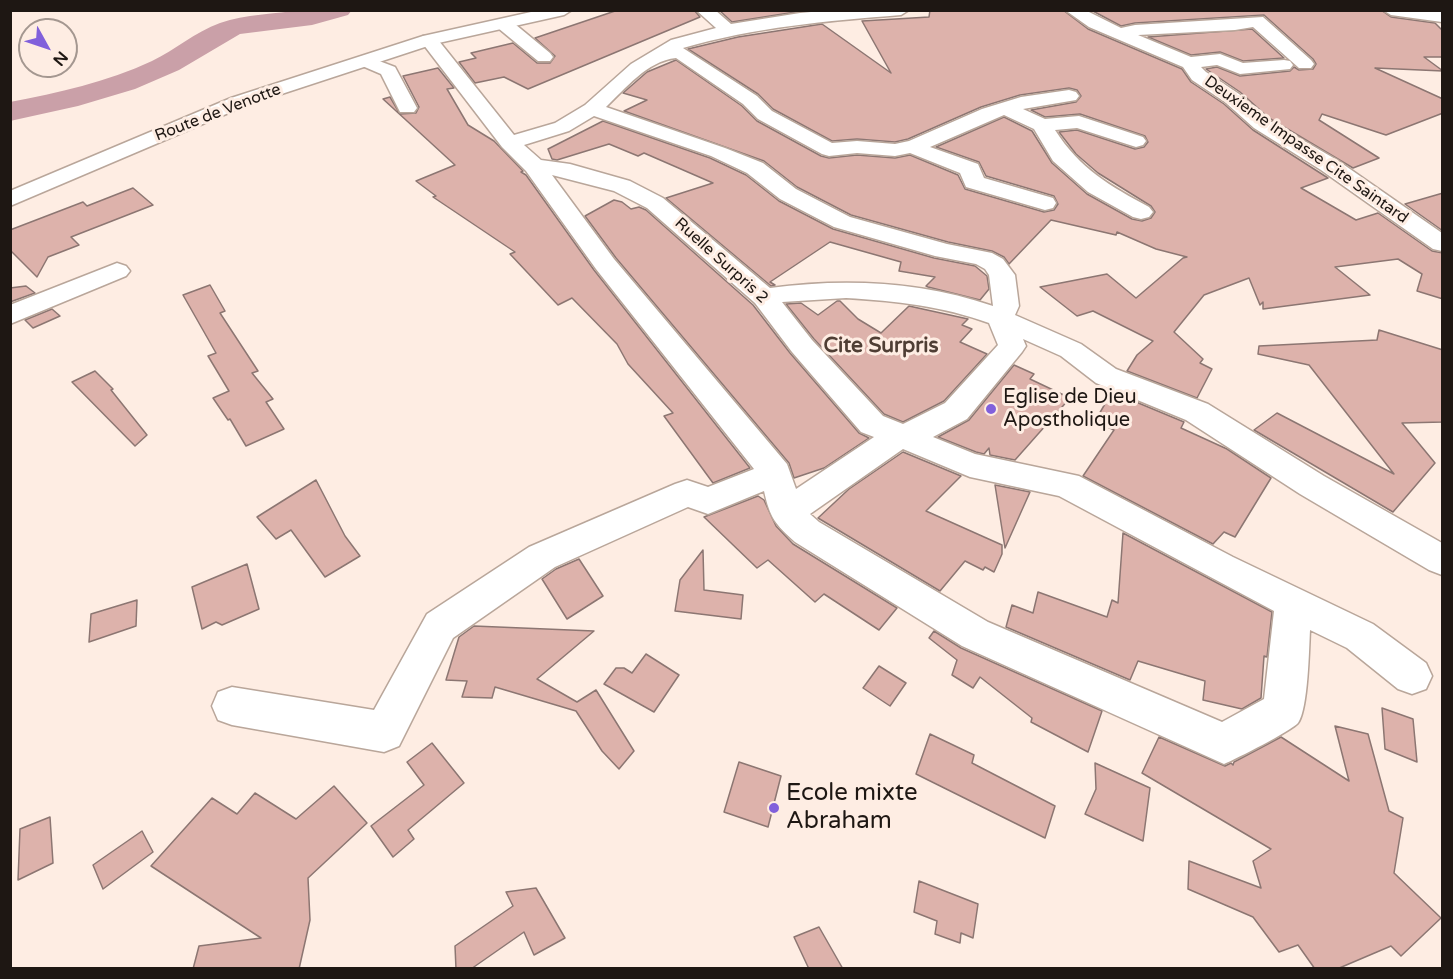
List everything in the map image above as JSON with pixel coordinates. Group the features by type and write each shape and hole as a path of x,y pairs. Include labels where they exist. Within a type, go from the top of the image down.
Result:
{"street":[{"name":"Route de Venotte","path":"10,199 238,102 429,40 564,10"},
{"path":"704,10 728,30"},
{"path":"510,143 562,127 592,109 637,68 677,44 728,30 800,18 901,10"},
{"name":"Deuxieme Impasse Cite Saintard","path":"1073,10 1119,33 1189,63 1199,76 1232,98 1261,124 1329,165 1443,244"},
{"path":"1391,10 1443,17"},
{"path":"1119,33 1135,30 1235,25 1257,21 1277,42 1305,64"},
{"path":"504,24 544,57"},
{"path":"429,40 510,143 534,166 605,264 776,473 786,513 807,532 975,634 1224,744 1283,710 1294,603"},
{"path":"660,54 679,52 750,99 765,115 829,150 857,147 895,150 915,146 989,113 1021,103 1069,96"},
{"path":"1189,63 1220,59 1240,69 1284,65"},
{"path":"366,61 389,71 406,108"},
{"path":"1005,108 1042,125 1079,122 1136,141"},
{"path":"592,109 718,152 755,168 788,194 842,222 944,251 984,258 994,264 1002,276 1006,306 1000,318 1012,346 956,411 916,432 898,437 786,513"},
{"path":"1042,125 1061,156 1096,188 1141,212"},
{"path":"915,146 920,151 970,169 974,182 1045,203"},
{"name":"Ruelle Surpris 2","path":"534,166 570,171 622,186 655,203 764,297 802,346 872,424 898,437 970,465 1067,485 1220,567 1360,636 1412,676"},
{"path":"10,316 32,304 117,271"},
{"path":"764,297 798,292 846,290 908,294 966,306 1000,318 1071,350 1106,376 1197,412 1312,485 1443,560"},
{"path":"232,706 384,732 440,626 542,557 687,494 708,501 776,473"}],"building":[{"path":"618,10 694,10 700,17 528,89 504,77 475,83 459,62 476,58 471,53 513,43 537,63 550,63 555,56 535,38"},
{"path":"719,10 802,10 802,11 732,22"},
{"path":"930,10 1063,10 1088,29 1182,69 1191,82 1224,104 1253,130 1328,178 1301,188 1356,220 1378,213 1432,251 1443,253 1443,299 1417,291 1422,274 1398,259 1335,267 1370,295 1263,309 1263,302 1260,305 1249,278 1204,295 1174,332 1203,359 1200,363 1212,369 1197,398 1127,371 1137,355 1153,341 1093,311 1077,316 1040,287 1107,274 1136,298 1187,257 1156,249 1117,232 1116,235 1051,220 1009,264 1004,257 992,251 948,242 851,215 797,187 764,161 624,111 647,100 623,93 647,72 676,60 742,106 757,121 821,156 829,158 857,155 895,158 910,155 958,175 965,189 1044,212 1054,210 1058,204 1054,196 986,176 979,162 936,147 1004,117 1032,131 1052,163 1087,194 1132,219 1142,221 1151,218 1155,212 1151,206 1098,173 1076,154 1059,132 1077,130 1135,149 1144,147 1148,142 1145,136 1080,114 1045,117 1031,110 1076,102 1081,96 1077,90 1069,88 1020,95 981,107 908,139 895,142 857,139 832,141 773,109 758,94 688,49 738,37 822,24 891,73 862,21 929,17"},
{"path":"1091,10 1381,10 1391,17 1435,23 1443,31 1443,57 1424,57 1443,71 1375,68 1443,99 1443,113 1386,135 1322,114 1319,120 1379,158 1353,168 1269,118 1240,92 1206,69 1217,67 1240,76 1290,71 1294,67 1299,70 1313,69 1316,64 1313,59 1264,15 1135,23 1121,26"},
{"path":"1252,29 1284,58 1243,61 1220,52 1191,55 1148,37"},
{"path":"438,68 454,88 447,89 468,125 494,141 523,171 521,172 526,175 594,270 750,468 713,483 664,416 673,413 628,364 617,344 572,298 558,305 510,254 515,252 433,197 436,196 416,181 455,165 383,99 390,97 400,114 416,113 419,107 403,76"},
{"path":"603,121 710,158 746,175 779,201 833,229 934,258 975,266 987,276 989,289 980,300 928,287 926,286 935,277 899,271 901,262 830,242 770,282 775,285 771,286 666,198 713,183 644,153 638,156 609,144 557,160 552,159 548,149"},
{"path":"133,188 153,205 71,237 79,245 48,257 37,277 10,250 10,230 83,202 87,206"},
{"path":"1443,193 1443,231 1405,204"},
{"path":"614,200 622,202 631,209 639,207 646,210 753,305 790,353 859,433 869,438 824,468 794,478 789,463 616,258 585,216"},
{"path":"210,285 225,311 220,313 258,371 252,373 273,399 266,402 284,429 246,446 230,419 228,420 213,398 229,391 208,356 216,353 183,295"},
{"path":"26,286 35,293 10,302 10,288"},
{"path":"840,301 858,319 881,333 909,306 968,319 962,325 972,329 960,342 987,354 944,401 903,422 884,414 814,339 786,304 801,303 818,315"},
{"path":"52,309 60,316 33,328 25,320"},
{"path":"1379,330 1443,350 1443,422 1402,423 1435,463 1393,512 1254,430 1277,413 1394,474 1309,365 1258,354 1259,346 1377,340"},
{"path":"1014,365 1034,374 1030,379 1070,398 1015,460 990,455 989,448 984,454 938,437 969,420"},
{"path":"95,371 113,389 111,390 147,435 135,446 72,382"},
{"path":"1112,392 1184,422 1181,428 1227,449 1271,478 1235,537 1224,532 1213,544 1083,476 1114,430 1095,421"},
{"path":"903,452 961,476 926,511 1002,545 1002,554 994,572 985,567 983,570 965,561 940,591 818,518 849,489"},
{"path":"316,480 345,536 360,556 325,577 291,530 276,539 257,517"},
{"path":"995,485 1030,492 1005,548"},
{"path":"758,496 764,500 776,526 793,544 897,608 879,630 824,594 815,602 768,560 757,568 704,517"},
{"path":"1123,533 1272,612 1267,657 1264,656 1261,698 1242,709 1203,700 1205,681 1138,661 1130,680 1006,627 1012,605 1033,613 1038,592 1107,617 1112,600 1118,603"},
{"path":"703,550 704,590 743,595 741,619 675,611 680,580"},
{"path":"579,559 603,596 567,619 542,579 556,569"},
{"path":"247,564 259,609 222,625 216,622 202,629 192,587"},
{"path":"137,600 136,626 89,642 91,614"},
{"path":"474,626 594,631 537,679 577,702 596,690 634,751 619,769 602,751 576,711 495,687 492,698 462,697 467,681 446,680 459,637"},
{"path":"934,631 961,648 1102,711 1088,752 1031,722 1032,718 980,677 973,688 952,675 957,660 929,638"},
{"path":"646,654 679,675 654,712 604,684 616,668 624,668 632,673"},
{"path":"879,666 906,683 890,706 863,688"},
{"path":"1382,708 1413,719 1417,762 1385,749"},
{"path":"1335,726 1368,734 1389,811 1403,818 1394,873 1441,918 1401,956 1391,946 1337,969 1315,969 1298,945 1279,952 1253,917 1188,889 1189,861 1261,888 1253,861 1271,849 1142,773 1159,737 1225,766 1231,763 1233,765 1234,762 1281,737 1349,781"},
{"path":"930,734 974,755 972,763 1055,806 1045,838 916,774"},
{"path":"432,743 464,783 408,830 414,839 393,857 371,826 424,785 407,762"},
{"path":"739,762 781,776 768,827 724,812"},
{"path":"1095,763 1150,788 1143,841 1085,814 1096,789"},
{"path":"334,786 367,823 308,878 310,920 299,969 193,969 199,946 261,938 151,866 212,798 237,814 255,793 296,819"},
{"path":"50,817 53,863 18,880 20,829"},
{"path":"142,831 153,852 103,889 93,865"},
{"path":"919,881 978,904 973,938 961,933 960,943 935,934 937,921 914,912"},
{"path":"536,888 565,938 534,955 524,932 471,969 456,969 455,946 513,906 506,892"},
{"path":"819,927 843,969 809,969 794,937"}],"waterway":[{"path":"10,112 86,94 142,76 169,64 213,36 231,28 312,17 339,10"}],"place":[{"name":"Eglise de Dieu Apostholique","path":"991,409"},
{"name":"Ecole mixte Abraham","path":"774,808"}],"district":[{"name":"Cite Surpris","path":"881,346"}]}
